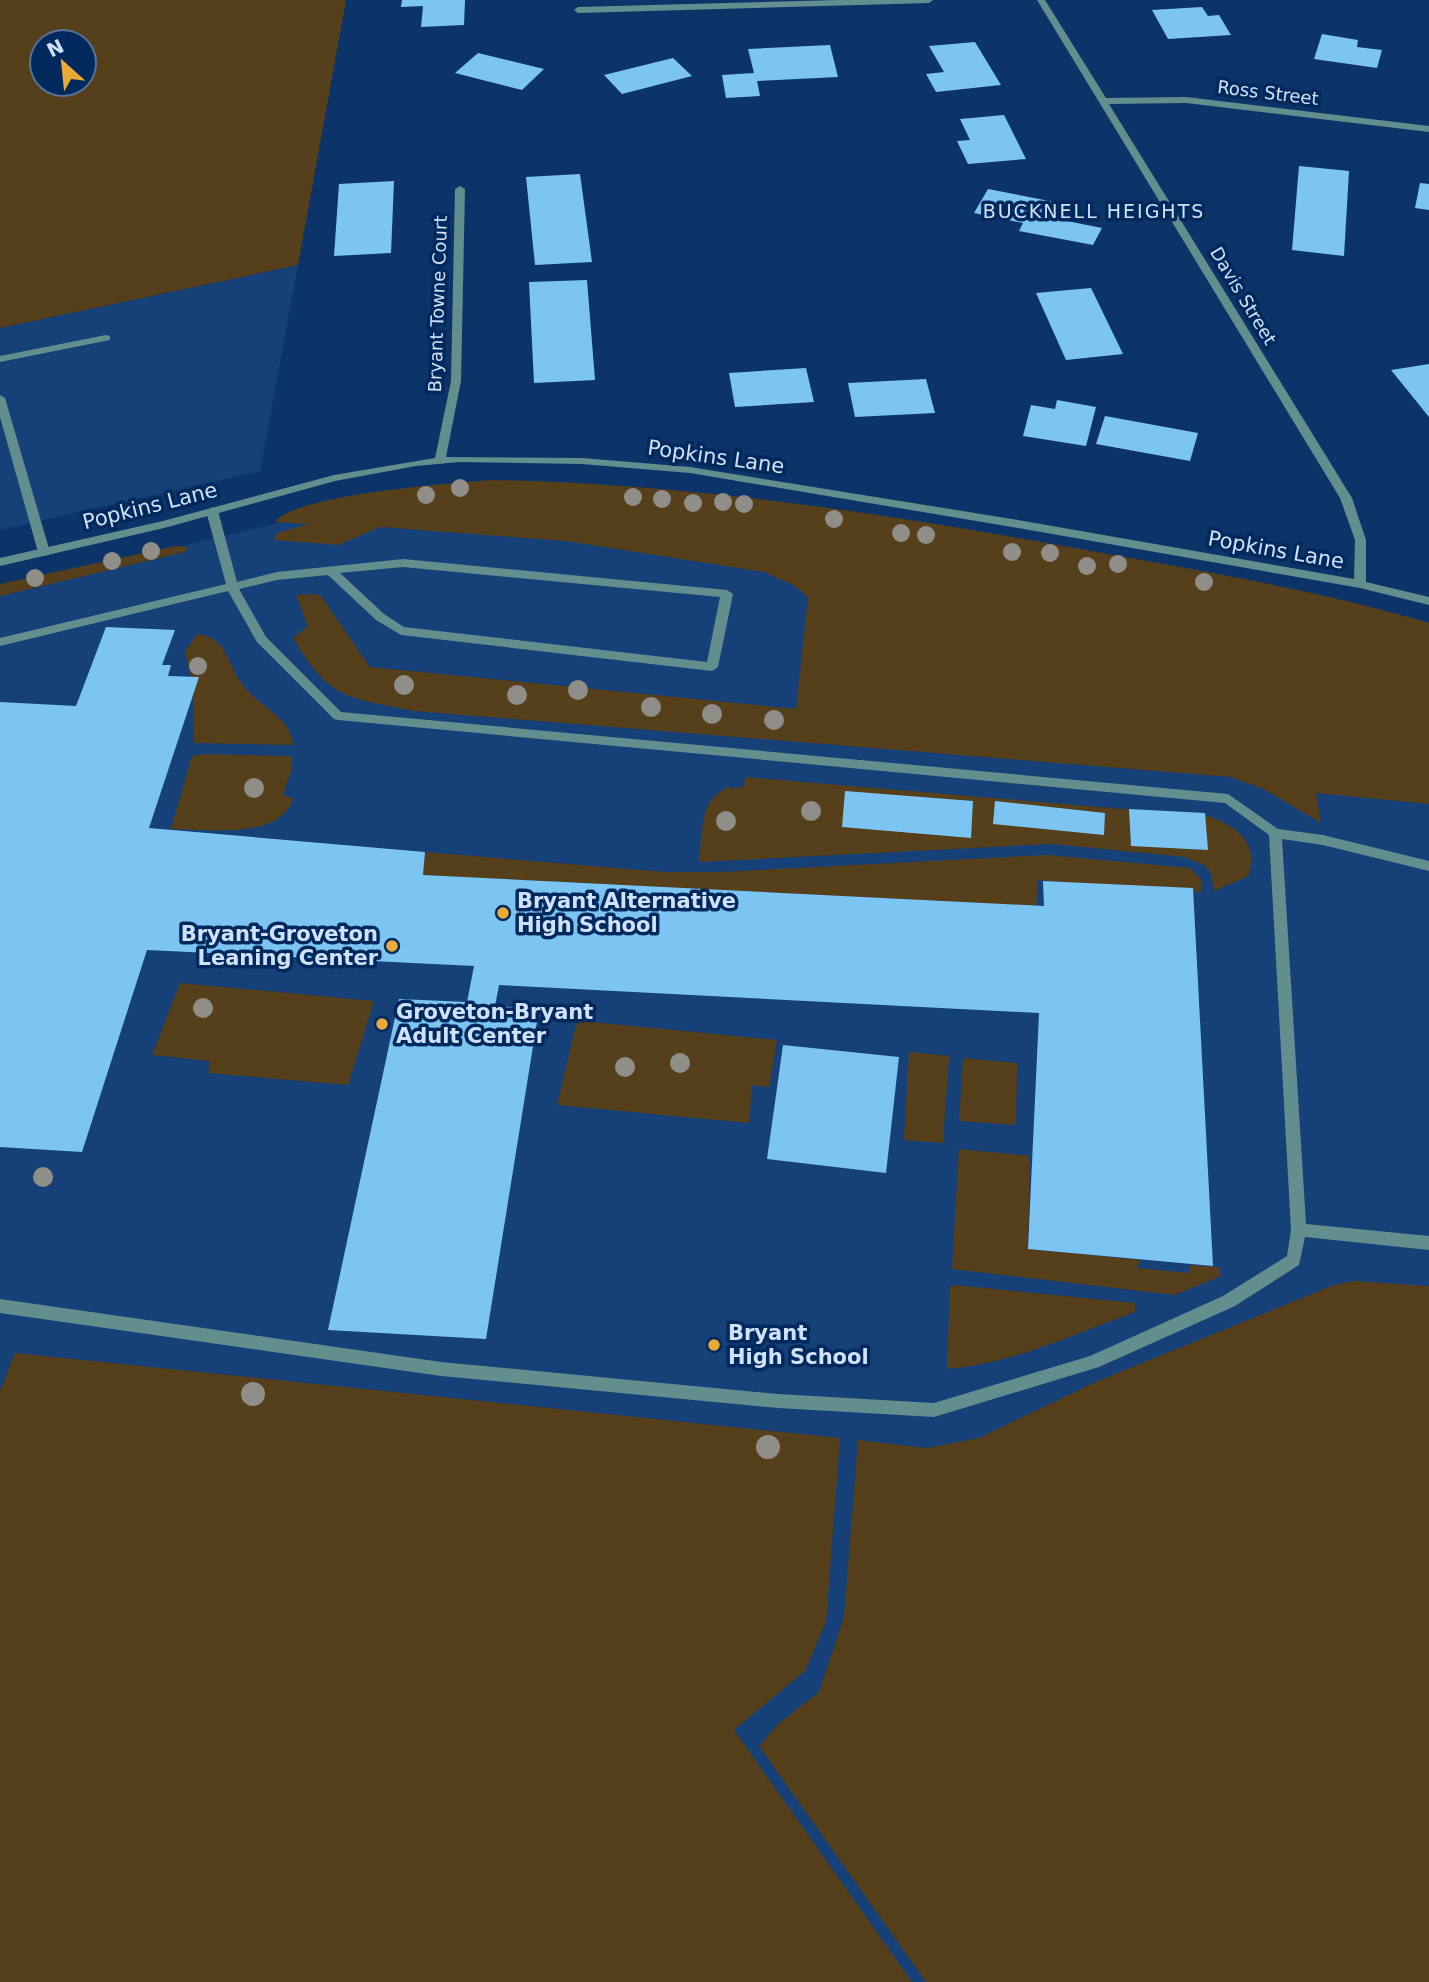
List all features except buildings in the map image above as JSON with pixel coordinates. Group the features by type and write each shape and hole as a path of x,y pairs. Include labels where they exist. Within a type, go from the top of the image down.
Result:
{"street":[{"path":"578,10 929,0"},
{"name":"Davis Street","path":"1041,0 1346,498 1360,527 1363,547 1360,584"},
{"name":"Ross Street","path":"1103,101 1186,100 1429,129"},
{"name":"Bryant Towne Court","path":"440,461 456,381 460,188"},
{"path":"0,359 106,338"},
{"path":"0,398 44,552"},
{"name":"Popkins Lane","path":"0,562 212,511 334,478 440,461 582,461 690,470 1360,584 1429,601"},
{"path":"212,511 233,589 261,639 338,716 1228,799 1275,833 1323,840 1429,866"},
{"path":"0,642 233,589 277,576 403,563 727,594 712,667 401,631 380,617 331,571"},
{"path":"0,1306 441,1369 778,1401 934,1410 1093,1362 1229,1301 1294,1260 1299,1230 1275,833"},
{"path":"1299,1230 1429,1243"}],"shaded area":[{"path":"0,0 346,0 298,265 0,328"},
{"path":"298,265 260,471 0,530 0,328"},
{"path":"493,480 723,495 875,515 1185,568 1348,601 1429,623 1429,804 1316,793 1321,823 1263,789 1231,777 414,711 349,696 331,686 315,670 293,638 308,626 296,595 321,596 370,667 796,709 808,597 793,585 764,572 566,541 380,527 338,545 274,540 277,533 309,524 275,522 289,512 312,504 377,492"},
{"name":"Bryant High School","path":"418,500 1429,708 1429,1982 0,1982 0,589 316,514"},
{"path":"176,546 188,547 185,552 0,596 0,584"},
{"path":"201,634 218,643 248,692 287,727 293,745 194,743 193,686 185,652 196,635"},
{"path":"192,756 292,756 292,768 283,795 293,799 285,812 258,827 222,831 171,829"},
{"path":"745,777 1207,816 1236,830 1243,837 1251,854 1251,864 1248,876 1214,891 1211,874 1206,866 1185,857 1052,844 699,862 707,808 712,799 730,786 732,789 744,786"},
{"path":"425,852 665,872 721,872 1047,855 1190,868 1201,879 1201,892 1038,880 1036,906 423,875"},
{"path":"180,983 374,1001 348,1085 208,1073 210,1061 152,1055"},
{"path":"581,1021 777,1040 769,1087 752,1085 749,1123 557,1105 576,1025"},
{"path":"909,1052 949,1056 943,1143 904,1140"},
{"path":"963,1058 1017,1063 1016,1125 959,1121"},
{"path":"959,1149 1030,1156 1028,1249 1141,1260 1137,1268 1189,1273 1190,1265 1219,1267 1221,1276 1175,1295 952,1269"},
{"path":"1353,1281 1429,1286 1429,1982 926,1982 759,1746 778,1724 819,1692 844,1617 858,1440 927,1448 979,1438 1093,1383 1334,1285"},
{"path":"954,1285 1135,1303 1135,1312 1019,1355 947,1369 950,1287"},
{"path":"15,1353 840,1438 826,1622 805,1671 734,1730 912,1982 0,1982 0,1391"}],"place":[{"name":"Bryant Alternative High School","path":"503,913"},
{"name":"Bryant-Groveton Leaning Center","path":"392,946"},
{"name":"Groveton-Bryant Adult Center","path":"382,1024"},
{"name":"Bryant High School","path":"714,1345"}],"district":[{"name":"BUCKNELL HEIGHTS","path":"1094,211"}]}
